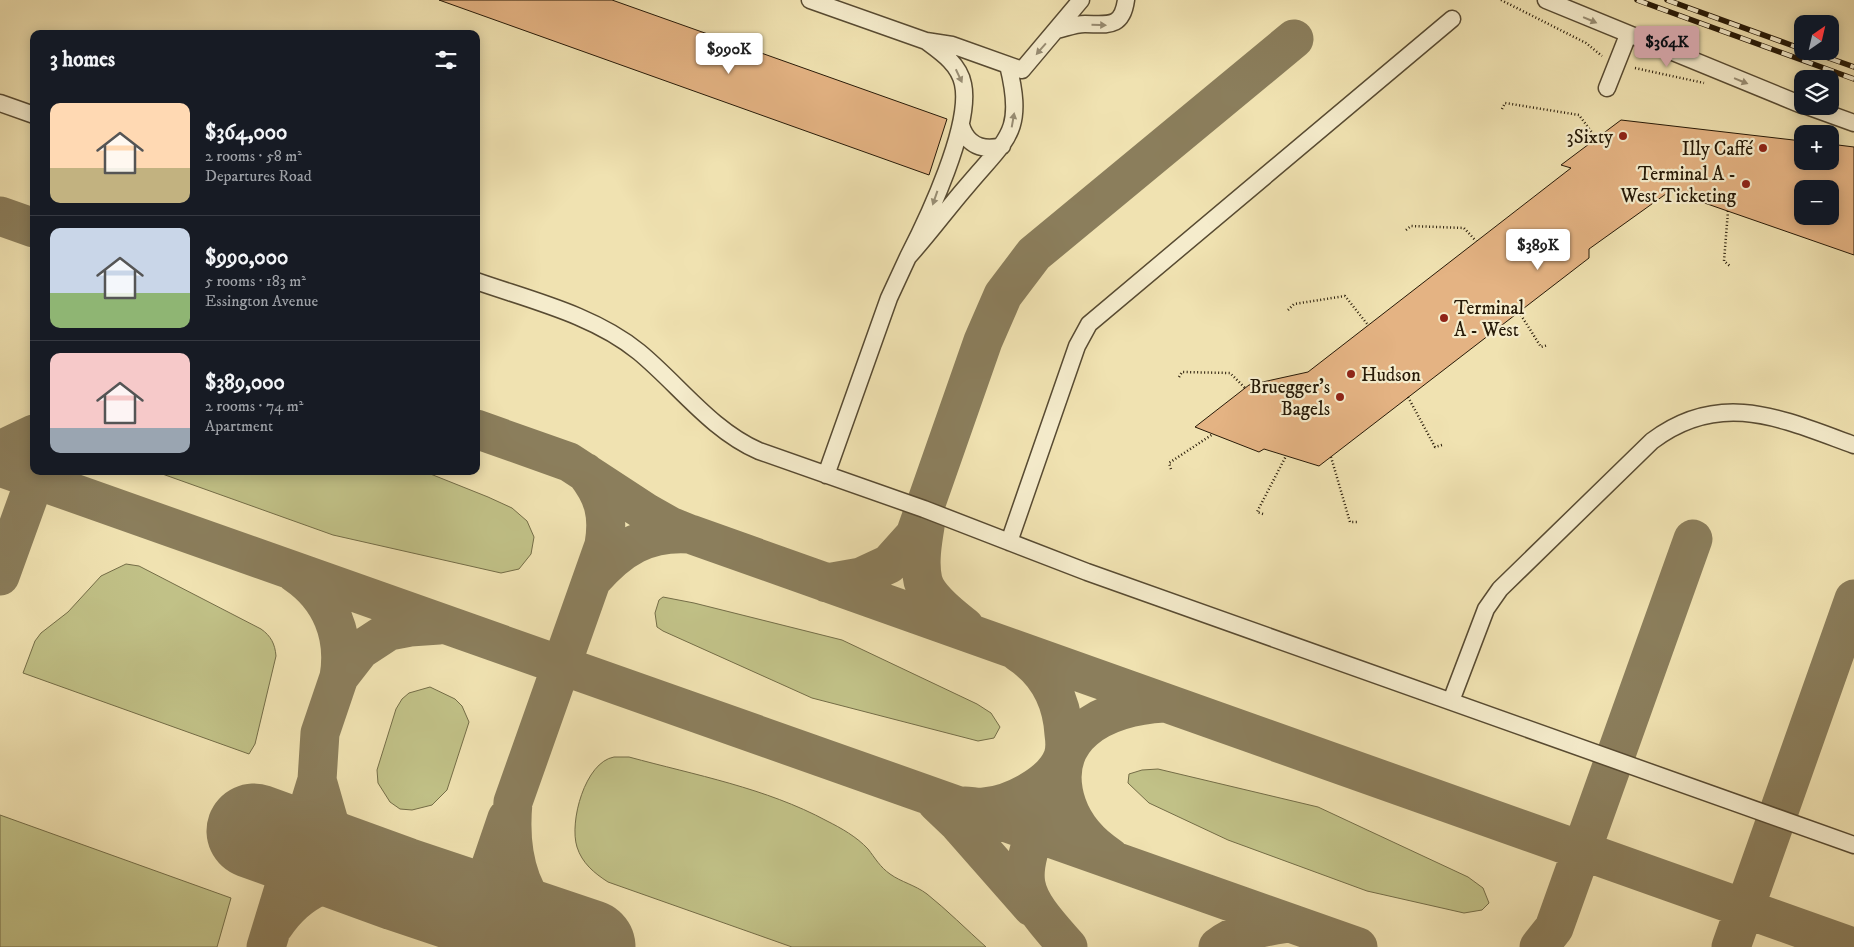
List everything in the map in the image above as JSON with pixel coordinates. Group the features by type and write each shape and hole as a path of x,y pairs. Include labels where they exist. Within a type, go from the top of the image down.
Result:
{"street":[{"path":"810,0 926,41 952,45 1022,70 1081,0"},
{"path":"1057,30 1085,24 1106,26 1117,21 1124,12 1126,0"},
{"path":"1546,0 1794,102"},
{"path":"1009,542 1077,346 1089,324 1452,19"},
{"path":"1607,88 1628,35"},
{"path":"826,475 889,298 931,209 961,125 964,93 960,75 942,52 926,41"},
{"path":"908,257 1002,146 1012,128 1014,108 1008,65"},
{"path":"0,103 30,114"},
{"path":"1832,115 1854,123"},
{"path":"961,125 967,139 978,146 989,149 1002,146"},
{"path":"480,282 573,316 620,339 638,352 720,427 745,444 1009,542 1854,844"},
{"path":"1451,701 1486,609 1500,589 1652,442 1669,429 1700,416 1753,412 1795,424 1854,445"}],"path":[{"path":"1501,0 1586,43 1602,56"},
{"path":"1502,109 1505,103 1579,115 1596,138"},
{"path":"1728,211 1724,261 1731,267"},
{"path":"1406,230 1411,226 1464,228 1476,241"},
{"path":"1288,310 1294,304 1345,296 1368,325"},
{"path":"1519,312 1541,347 1548,346"},
{"path":"1179,377 1182,372 1230,373 1244,388"},
{"path":"1408,398 1435,446 1442,445"},
{"path":"1171,468 1169,463 1213,434"},
{"path":"1263,514 1257,512 1286,456"},
{"path":"1331,457 1350,522 1359,522"}],"green space":[{"path":"165,475 433,475 512,508 527,521 534,537 531,554 519,569 501,573 333,535"},
{"path":"126,564 139,566 261,629 270,637 276,656 255,744 249,754 23,673 35,641 41,633 68,612 101,576"},
{"path":"663,597 842,640 977,704 991,713 1000,727 994,738 978,741 812,698 657,627 655,613 659,600"},
{"path":"430,687 455,699 462,706 469,722 447,790 432,805 412,810 400,809 390,802 378,783 377,770 396,709 402,699 409,693"},
{"path":"614,757 629,757 755,791 804,810 832,824 849,833 864,845 890,874 927,894 986,947 792,947 608,882 585,863 579,853 575,836 575,823 587,781 604,761"},
{"path":"1158,769 1318,807 1468,877 1483,888 1489,903 1482,910 1464,913 1367,891 1228,840 1149,803 1128,783 1129,774 1142,770"},
{"path":"0,815 231,898 217,947 0,947"}],"building":[{"path":"439,0 612,0 947,119 929,175"},
{"name":"Terminal A - West","path":"1621,120 1794,140 1794,170 1839,170 1839,145 1854,147 1854,255 1670,191 1589,249 1589,258 1319,466 1264,449 1259,452 1195,427 1249,385 1308,372 1571,168 1561,165"}],"taxiway":[{"path":"827,583 861,577 889,564 915,535 983,341 1003,295 1034,254 1294,39"},
{"path":"0,216 30,227"},
{"path":"480,430 569,462 647,513 670,526 690,534 1853,947"},
{"path":"0,450 30,436"},
{"path":"0,467 1358,947"},
{"path":"585,472 597,489 604,506 606,524 604,545 513,802 512,835 517,867 522,882 538,911 554,927 586,946"},
{"path":"0,576 37,475"},
{"path":"927,514 921,556 923,581 935,601 965,627"},
{"path":"592,580 613,559 635,544 660,535 690,534"},
{"path":"1539,947 1554,928 1693,539"},
{"path":"296,574 318,594 327,606 333,619 340,647 339,677"},
{"path":"1731,947 1854,599"},
{"path":"266,947 317,780 320,733 339,677 360,650 389,631 439,625"},
{"path":"965,806 982,807 995,805 1018,797 1041,784 1058,767 1063,757 1065,743 1063,722 1057,699 1052,688 1038,669 1019,653"},
{"path":"1110,857 1084,835 1070,813 1062,781 1064,760 1072,743 1085,729 1101,718 1121,710 1142,705 1164,703"},
{"path":"317,780 329,822 340,840 380,877"},
{"path":"937,803 959,824 1032,907"},
{"path":"1043,810 1028,854 1025,870 1026,884 1030,897 1038,911 1068,947"},
{"path":"476,909 507,818"},
{"path":"274,926 295,902 320,886 348,878 380,877"},
{"path":"1218,947 1243,933 1289,923"}],"runway":[{"path":"254,831 400,884 588,947"}],"railway":[{"path":"1637,0 1854,79"},
{"path":"1667,0 1794,46"},
{"path":"1834,60 1854,67"}],"place":[{"name":"3Sixty","path":"1623,136"},
{"name":"Illy Caffé","path":"1763,148"},
{"name":"Terminal A - West Ticketing","path":"1746,184"},
{"name":"Terminal A - West","path":"1444,318"},
{"name":"Hudson","path":"1351,374"},
{"name":"Bruegger's Bagels","path":"1340,397"}]}
